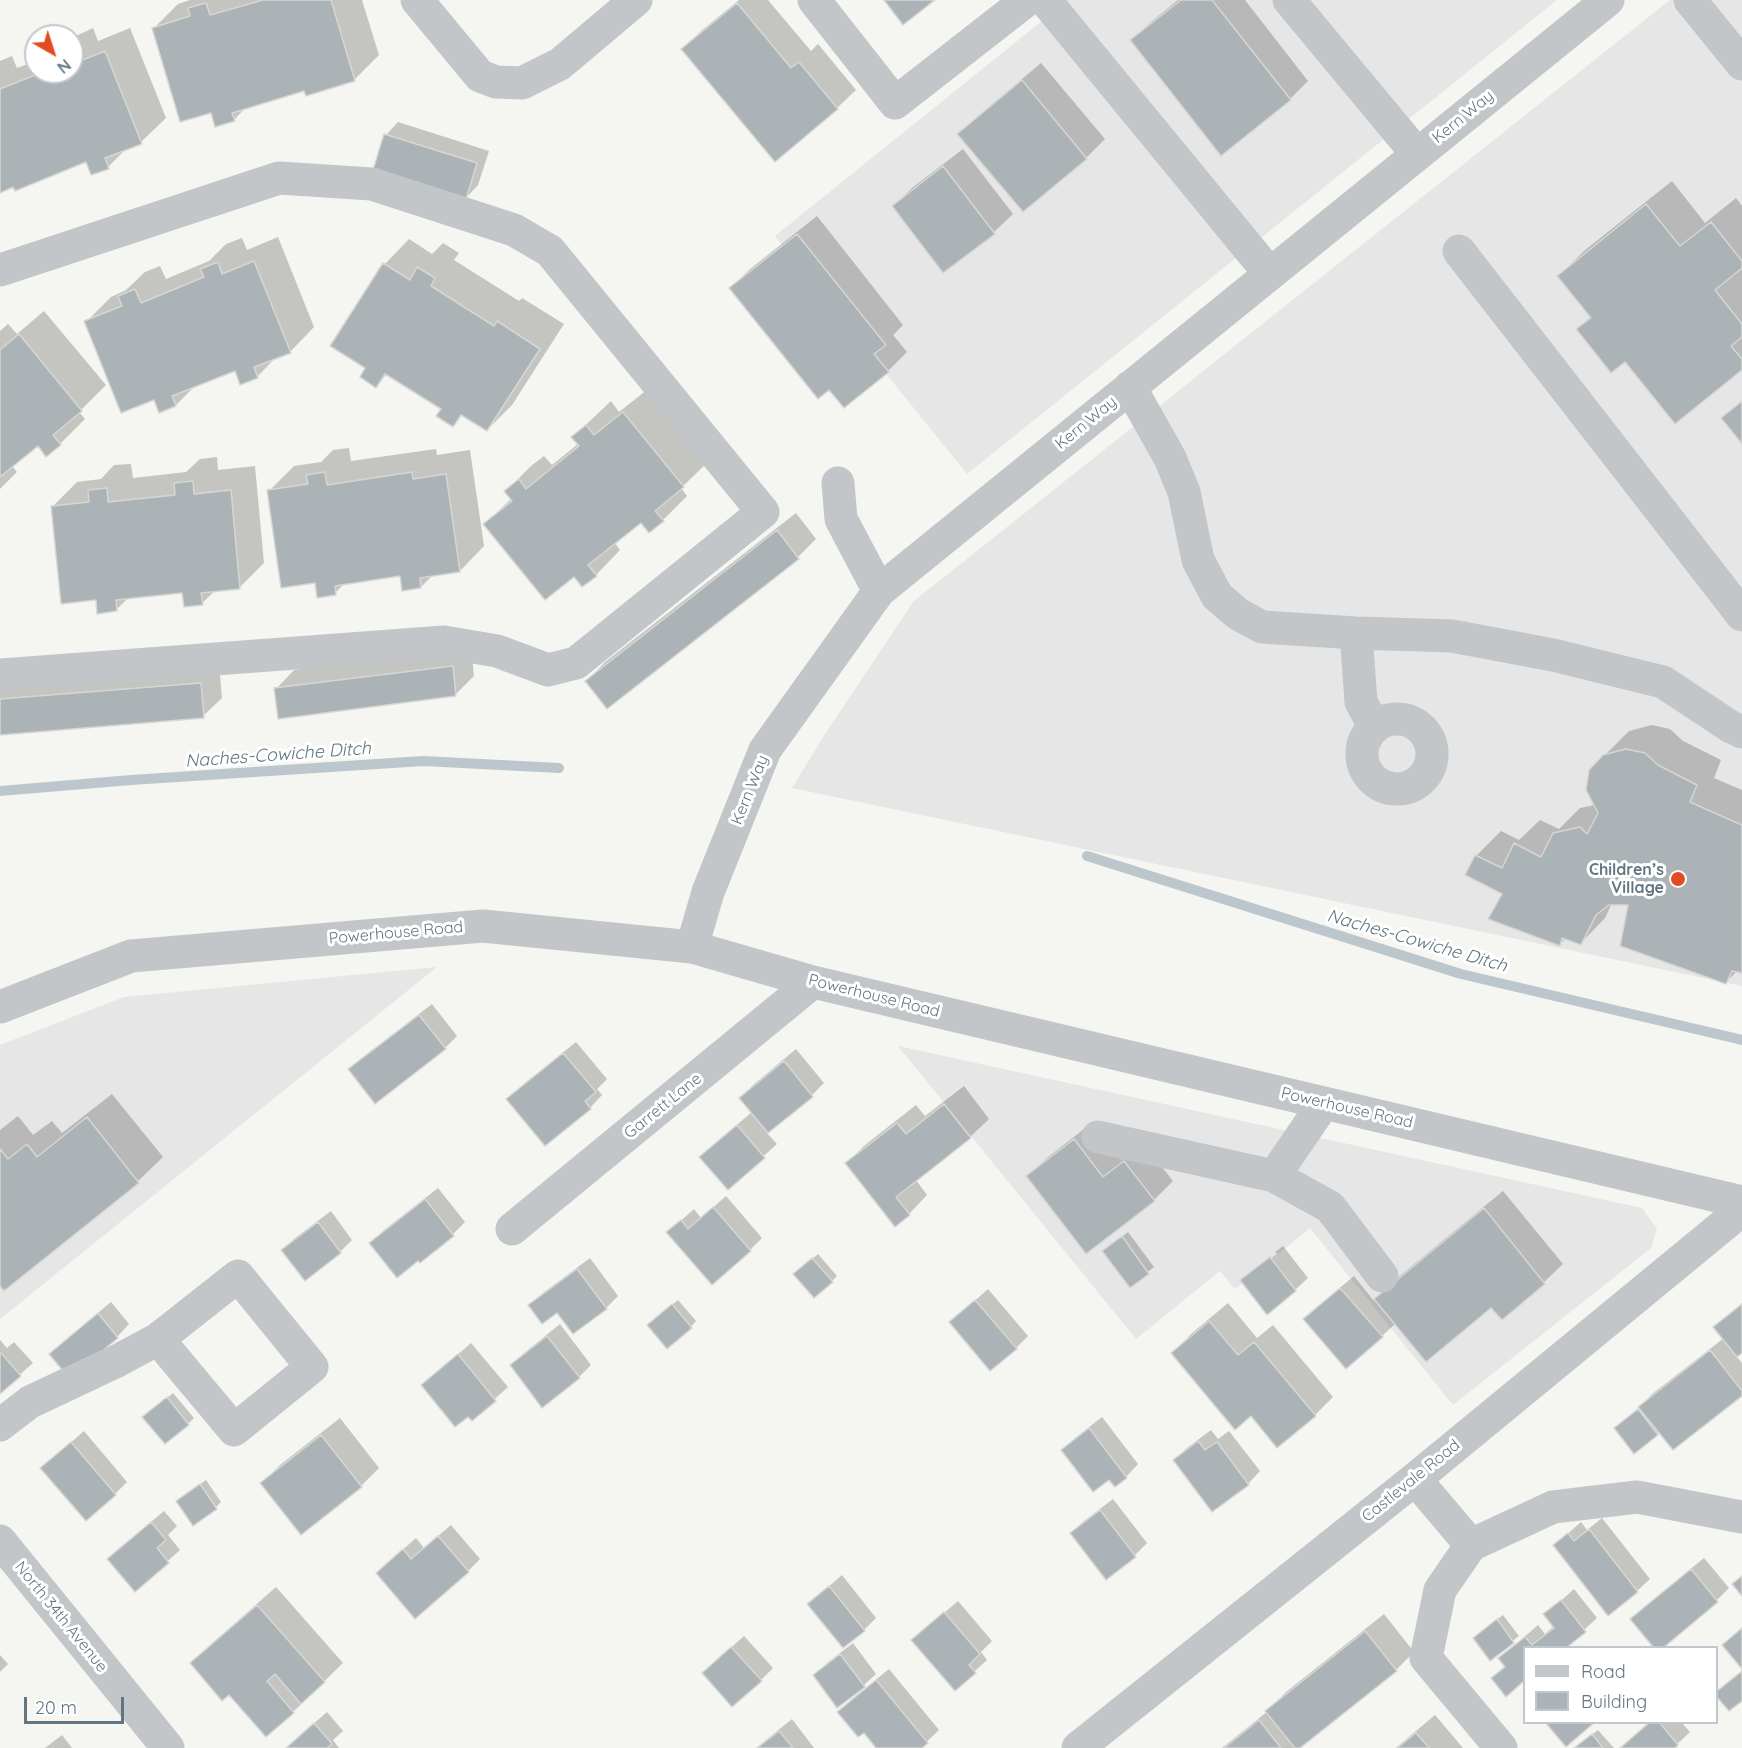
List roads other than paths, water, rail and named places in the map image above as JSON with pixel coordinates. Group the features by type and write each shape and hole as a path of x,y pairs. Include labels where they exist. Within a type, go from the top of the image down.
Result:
{"street":[{"path":"417,0 480,76 496,82 522,83 560,64 636,0"},
{"path":"814,0 896,103 1027,0"},
{"path":"1045,0 1270,274"},
{"path":"1289,0 1417,154"},
{"name":"Kern Way","path":"692,947 708,892 765,750 879,591 1608,0"},
{"path":"1690,0 1742,64"},
{"path":"0,270 279,177 372,184 514,230 550,251 763,512 576,663 548,670 497,651 444,642 0,675"},
{"path":"1459,251 1742,615"},
{"path":"1130,387 1170,458 1184,492 1198,560 1217,596 1238,614 1262,627 1452,636 1553,654 1663,682 1731,728 1742,732"},
{"path":"838,483 841,519 879,591"},
{"path":"1356,633 1361,702 1374,726"},
{"name":"Powerhouse Road","path":"0,1007 131,956 483,926 692,947 813,982 1742,1202"},
{"name":"Garrett Lane","path":"512,1229 813,982"},
{"path":"1274,1176 1324,1103"},
{"path":"1098,1137 1274,1176 1330,1207 1382,1276"},
{"name":"Castlevale Road","path":"1078,1748 1415,1479 1742,1210"},
{"path":"0,1425 30,1402 158,1339 238,1276 312,1367 234,1430 158,1339"},
{"path":"1415,1479 1471,1545"},
{"path":"1501,1748 1426,1658 1440,1590 1471,1545 1553,1507 1637,1497 1742,1517"},
{"name":"North 34th Avenue","path":"0,1542 168,1748"}],"waterway":[{"name":"Naches-Cowiche Ditch","path":"0,791 423,761 559,768"},
{"name":"Naches-Cowiche Ditch","path":"1087,856 1461,974 1742,1040"}],"place":[{"name":"Children’s Village","path":"1678,879"}]}
